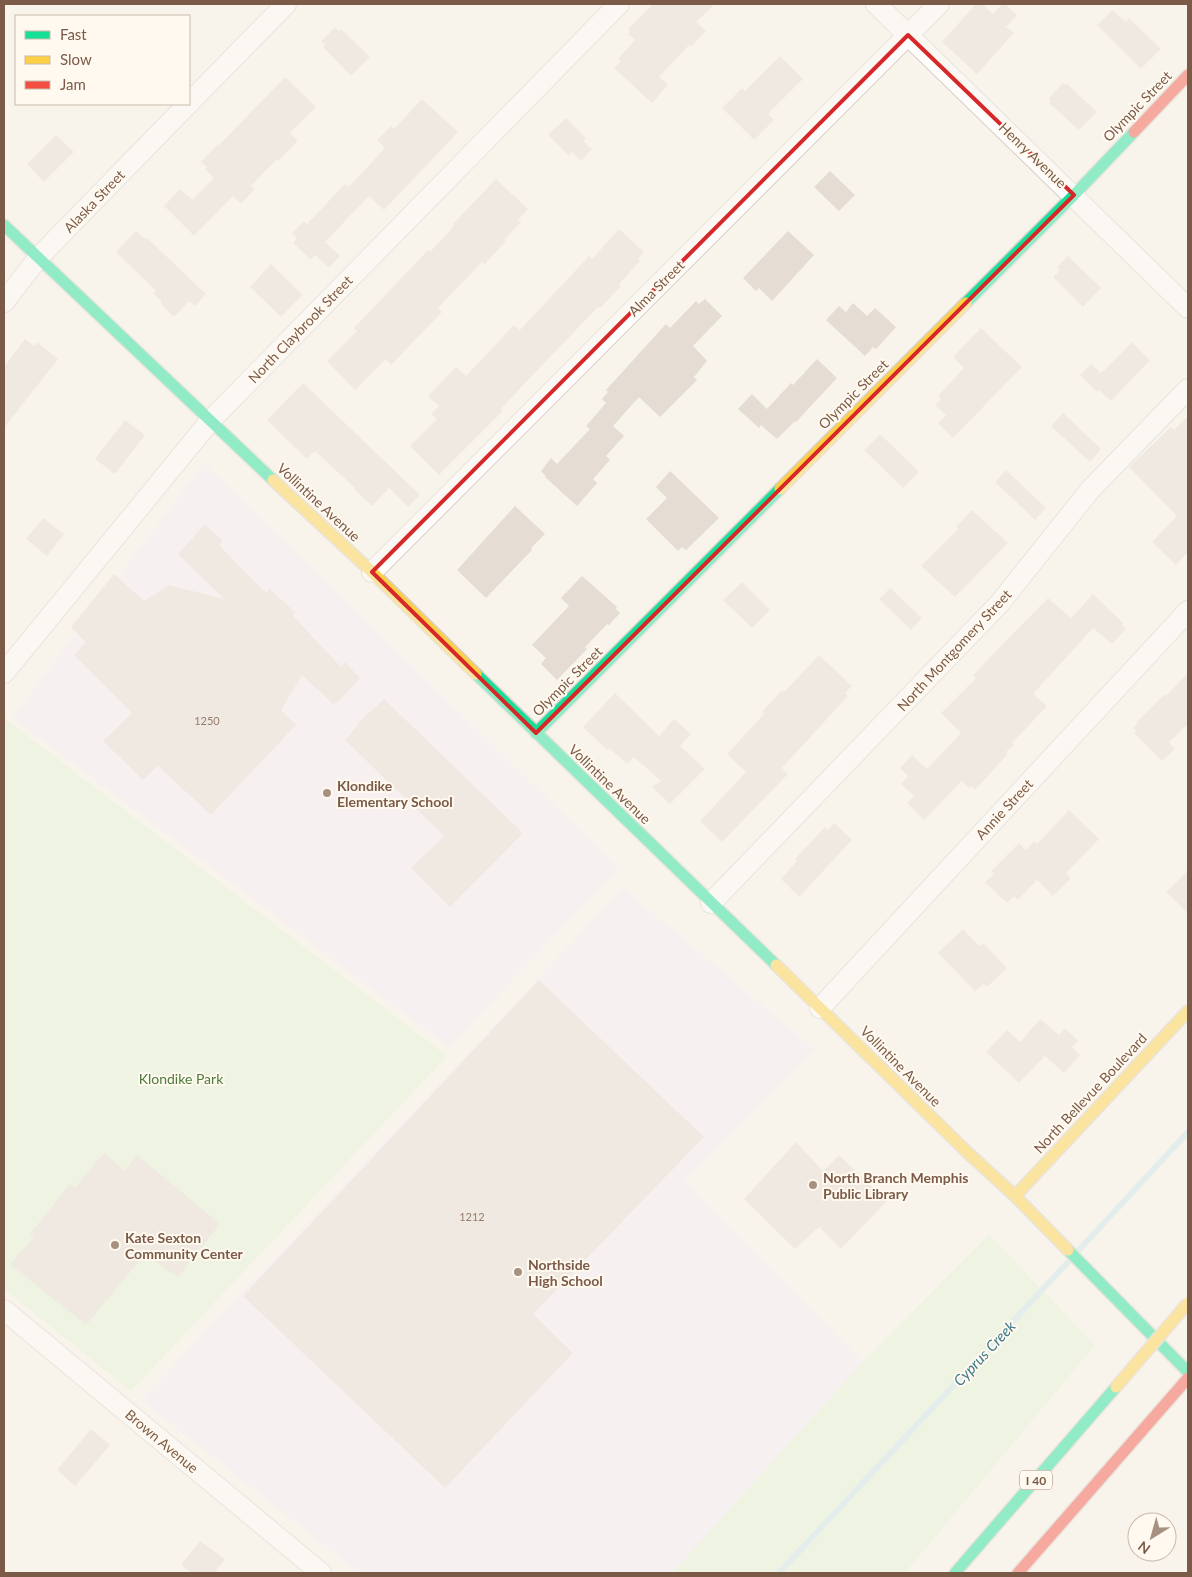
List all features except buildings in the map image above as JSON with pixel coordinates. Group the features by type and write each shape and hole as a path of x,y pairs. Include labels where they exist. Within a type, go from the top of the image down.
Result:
{"main road":[{"name":"Olympic Street","path":"536,733 1074,195 1188,75"},
{"name":"Vollintine Avenue","path":"4,225 372,572 1044,1225 1188,1372"},
{"name":"North Bellevue Boulevard","path":"1014,1196 1188,1011"},
{"name":"I 40","path":"955,1573 1188,1303"},
{"path":"1018,1573 1188,1378"}],"street":[{"name":"Alaska Street","path":"190,103 286,4"},
{"name":"North Claybrook Street","path":"4,674 210,421 619,4"},
{"name":"Henry Avenue","path":"876,4 1188,308"},
{"name":"Alma Street","path":"372,572 938,4"},
{"name":"Alaska Street","path":"4,302 38,258 188,105"},
{"name":"North Montgomery Street","path":"712,903 1000,604 1090,490 1188,389"},
{"name":"Annie Street","path":"820,1008 1188,611"},
{"name":"Brown Avenue","path":"4,1310 321,1573"}],"highlighted area":[{"path":"908,35 1074,195 536,733 372,572"}],"shaded area":[{"name":"Klondike Elementary School","path":"204,463 619,868 449,1047 12,718"},
{"name":"Northside High School","path":"623,888 814,1049 684,1181 863,1362 672,1573 359,1573 141,1400"}],"green space":[{"name":"Klondike Park","path":"5,719 447,1056 131,1391 4,1289"},
{"path":"989,1235 1095,1345 905,1573 672,1573 863,1362"}],"waterway":[{"name":"Cyprus Creek","path":"1077,1252 1188,1132"},
{"name":"Cyprus Creek","path":"779,1573 1069,1261"}],"traffic: fast":[{"path":"966,303 1134,132"},
{"path":"4,225 273,480"},
{"path":"536,733 780,489"},
{"path":"476,674 776,965"},
{"path":"1068,1250 1188,1372"},
{"path":"955,1573 1116,1387"}],"traffic: slow":[{"path":"780,489 966,303"},
{"path":"273,480 372,572 476,674"},
{"path":"776,965 968,1153 1015,1196 1068,1250"},
{"path":"1015,1196 1188,1011"},
{"path":"1116,1387 1188,1303"}],"traffic: jam":[{"path":"1134,132 1188,75"},
{"path":"1018,1573 1188,1378"}],"place":[{"name":"Klondike Elementary School","path":"327,793"},
{"name":"North Branch Memphis Public Library","path":"813,1185"},
{"name":"Kate Sexton Community Center","path":"115,1245"},
{"name":"Northside High School","path":"518,1272"}]}
